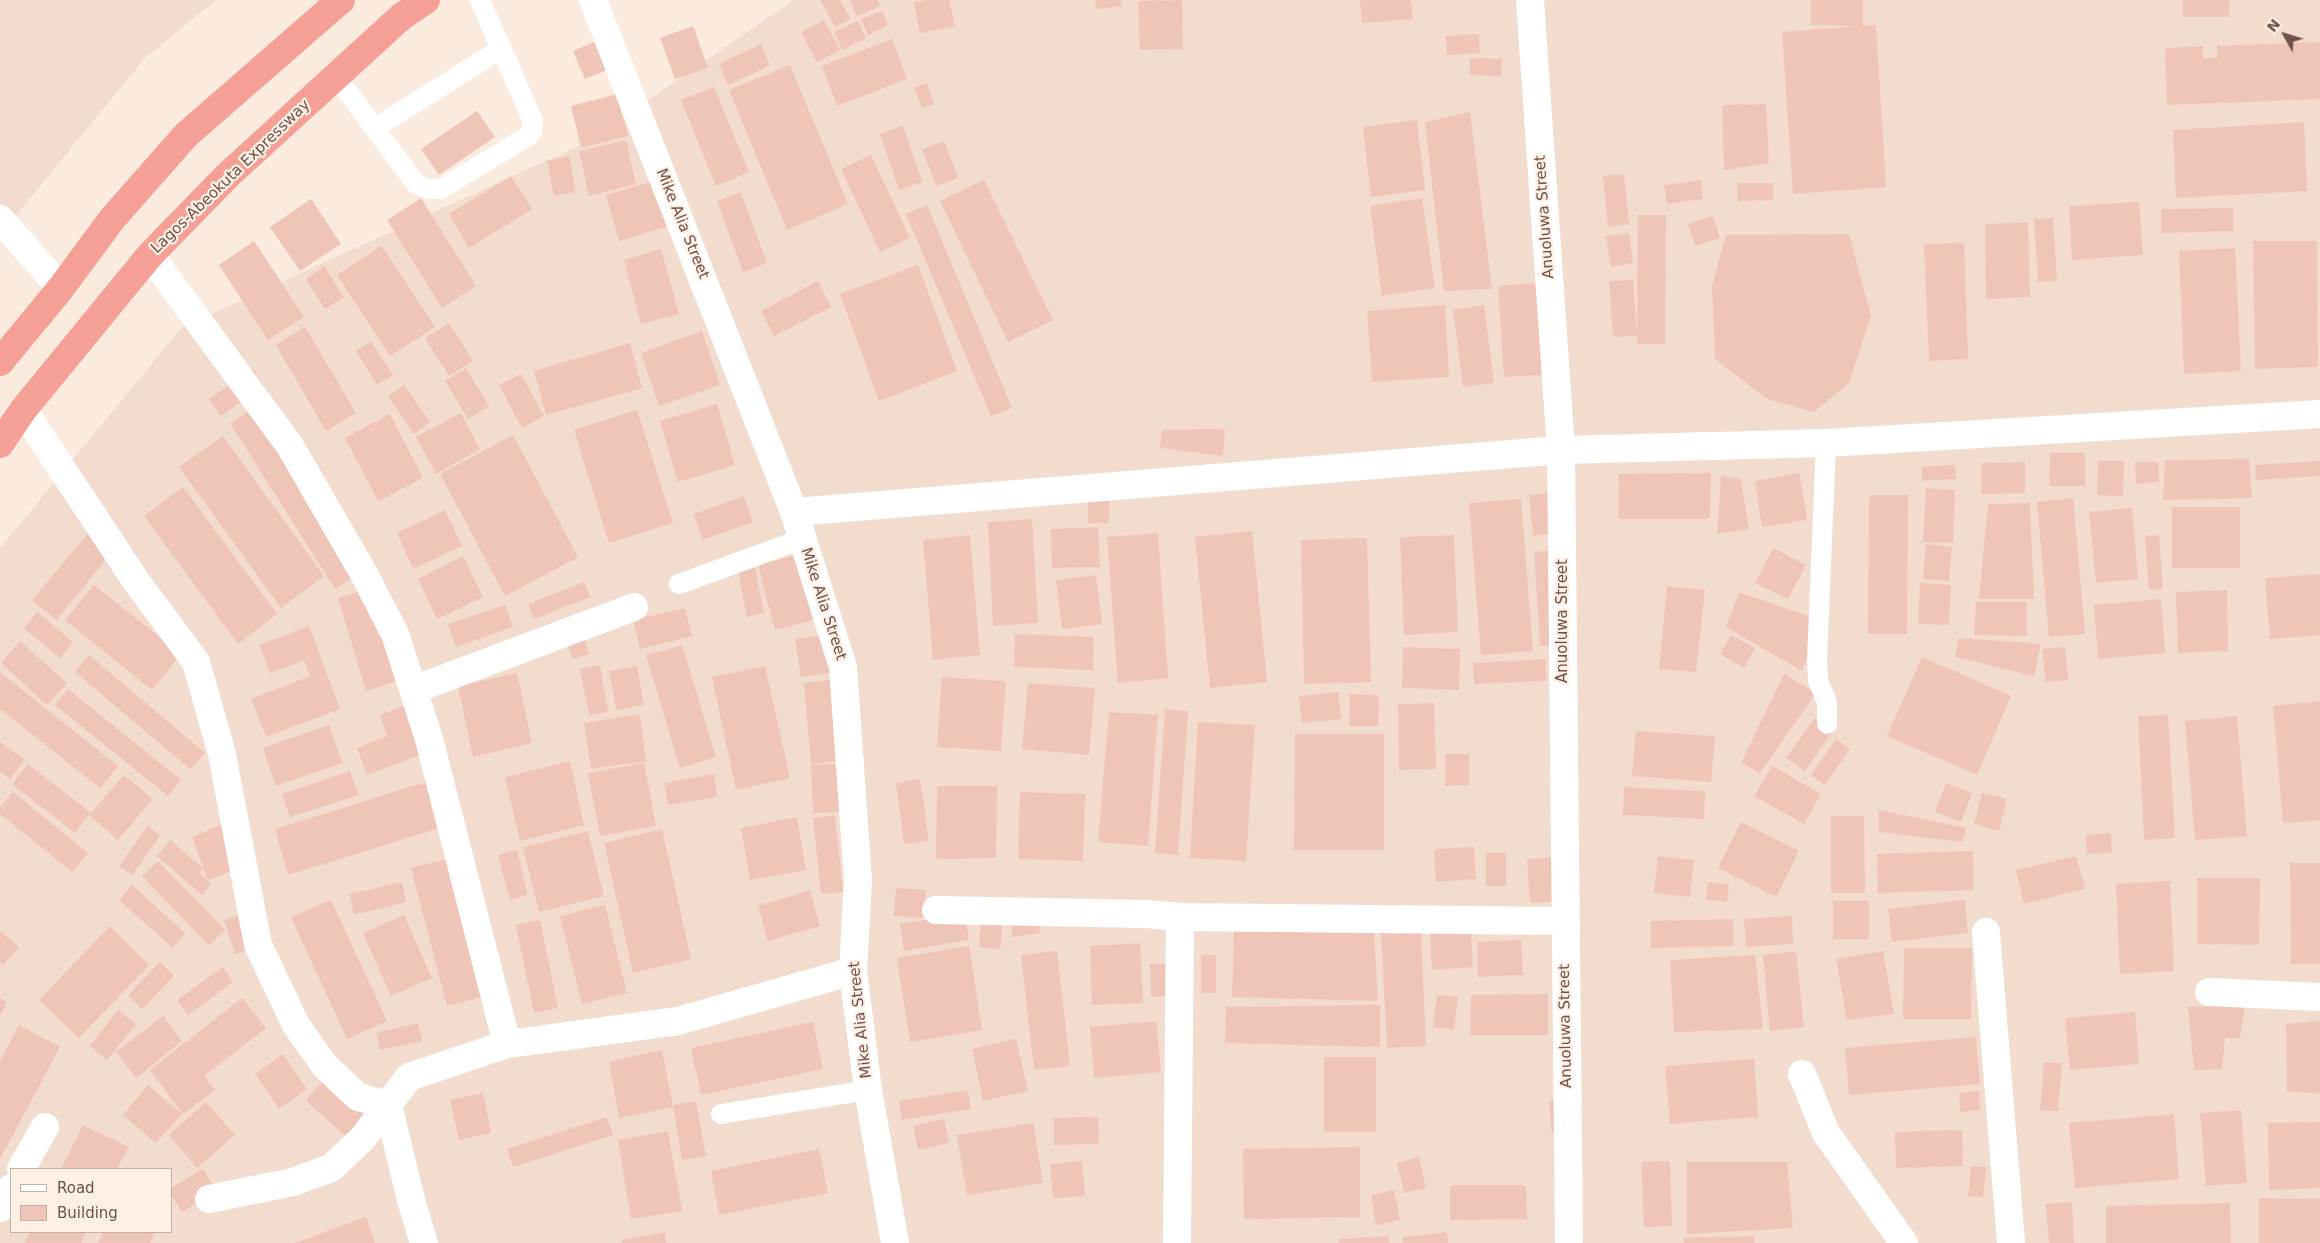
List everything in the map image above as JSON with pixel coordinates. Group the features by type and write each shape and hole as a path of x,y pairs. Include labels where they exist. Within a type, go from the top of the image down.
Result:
{"highway":[{"path":"0,362 61,288 112,219 186,135 340,0"},
{"name":"Lagos-Abeokuta Expressway","path":"0,444 23,410 150,255 228,175 401,17 426,0"}],"street":[{"name":"Mike Alia Street","path":"593,0 794,512 843,667 858,881 853,971 868,1090 895,1243"},
{"name":"Anuoluwa Street","path":"1530,0 1561,450 1564,921 1569,1243"},
{"path":"0,219 61,288"},
{"path":"150,255 290,446 364,574 395,634 429,739 507,1044"},
{"path":"23,410 136,581 196,662 222,754 258,945 296,1025 325,1066 358,1097 388,1105"},
{"path":"794,512 1561,450 1826,443 2320,414"},
{"path":"413,690 634,607"},
{"path":"936,910 1146,914 1180,917 1564,921"},
{"path":"1177,1243 1180,917"},
{"path":"1986,932 2011,1243"},
{"path":"209,1199 293,1182 331,1168 362,1139 409,1077 507,1044 678,1021 853,971"},
{"path":"2209,992 2320,997"},
{"path":"1802,1074 1826,1133 1904,1243"},
{"path":"388,1105 410,1200 424,1243"},
{"path":"22,1168 45,1127"},
{"path":"0,1208 10,1190"}],"lane":[{"path":"336,76 416,184 429,189 441,189 528,136 532,131 533,121 480,0"},
{"path":"375,128 501,49"},
{"path":"1826,443 1817,660 1818,681 1827,702 1827,724"},
{"path":"679,584 802,539"},
{"path":"721,1114 868,1090"}],"shaded area":[{"path":"0,0 216,0 145,58 0,235"},
{"path":"794,0 2320,0 2320,1243 0,1243 0,548 181,328 587,142"}],"building":[{"path":"820,0 840,0 850,19 835,27"},
{"path":"850,0 878,0 880,6 857,16"},
{"path":"926,0 949,0 955,26 920,33 914,3"},
{"path":"1095,0 1121,0 1122,6 1096,9"},
{"path":"1182,0 1183,49 1140,50 1138,1"},
{"path":"1360,0 1411,0 1413,19 1362,23"},
{"path":"1811,0 1863,0 1863,26 1876,25 1886,187 1793,194 1782,32 1859,26 1811,25"},
{"path":"2183,0 2230,0 2229,17 2183,17"},
{"path":"882,11 888,25 868,35 861,19"},
{"path":"824,20 840,50 817,62 801,32"},
{"path":"858,21 866,38 842,50 834,32"},
{"path":"693,26 708,68 675,79 660,38"},
{"path":"613,34 624,63 585,79 573,51"},
{"path":"1479,34 1480,53 1447,55 1446,36"},
{"path":"892,39 907,79 837,106 822,66"},
{"path":"2320,42 2320,99 2167,105 2165,48 2203,46 2203,58 2217,58 2217,46"},
{"path":"761,44 770,65 728,85 719,64"},
{"path":"1470,58 1502,59 1501,76 1470,75"},
{"path":"790,65 848,204 787,230 729,90"},
{"path":"927,83 934,104 922,108 914,88"},
{"path":"714,87 749,172 716,186 681,100"},
{"path":"617,94 628,136 581,148 571,106"},
{"path":"1766,104 1769,163 1724,170 1722,105"},
{"path":"477,111 495,137 439,175 421,149"},
{"path":"1470,112 1492,289 1444,291 1425,122"},
{"path":"1417,120 1425,190 1371,197 1363,127"},
{"path":"2304,122 2307,191 2176,198 2173,130"},
{"path":"903,126 922,182 899,190 880,134"},
{"path":"626,140 636,184 589,196 579,151"},
{"path":"944,141 958,178 936,186 922,149"},
{"path":"871,155 910,238 880,252 841,169"},
{"path":"569,156 576,192 554,196 547,161"},
{"path":"1624,174 1629,224 1608,227 1603,176"},
{"path":"511,176 532,209 469,248 449,214"},
{"path":"984,180 1053,320 1008,342 940,201"},
{"path":"1701,180 1703,199 1667,204 1664,185"},
{"path":"654,181 667,227 619,241 606,195"},
{"path":"1737,183 1773,183 1773,200 1738,201"},
{"path":"741,192 767,263 743,272 717,201"},
{"path":"421,198 476,286 442,308 387,220"},
{"path":"1422,198 1435,288 1382,296 1370,206"},
{"path":"311,199 341,244 300,271 270,227"},
{"path":"2139,202 2143,255 2072,260 2069,206"},
{"path":"927,205 1012,408 991,416 906,214"},
{"path":"2233,208 2233,231 2161,233 2161,209"},
{"path":"1638,215 1666,215 1665,344 1637,344 1637,336 1613,337 1609,281 1633,280 1637,333"},
{"path":"1713,216 1720,238 1695,246 1688,224"},
{"path":"2053,218 2057,281 2038,282 2034,219"},
{"path":"2028,222 2030,297 1986,299 1985,224"},
{"path":"1629,233 1633,263 1611,267 1606,236"},
{"path":"1849,234 1871,316 1849,383 1814,412 1767,399 1715,359 1712,286 1726,235"},
{"path":"254,241 304,317 268,340 219,265"},
{"path":"2253,241 2317,241 2318,367 2255,369"},
{"path":"1964,243 1968,359 1929,361 1924,244"},
{"path":"382,246 435,327 390,356 337,275"},
{"path":"2235,248 2241,371 2184,374 2179,251"},
{"path":"661,249 679,314 641,324 624,260"},
{"path":"918,265 957,371 879,401 840,294"},
{"path":"324,266 344,297 325,309 306,279"},
{"path":"818,281 831,307 774,336 761,311"},
{"path":"1537,283 1543,375 1504,377 1498,286"},
{"path":"1445,305 1449,377 1372,382 1367,311"},
{"path":"1484,305 1494,383 1463,387 1453,310"},
{"path":"449,323 473,361 449,376 425,338"},
{"path":"305,327 356,413 326,431 276,345"},
{"path":"702,331 720,385 659,406 641,353"},
{"path":"371,341 393,375 377,385 356,351"},
{"path":"630,343 642,388 546,415 534,371"},
{"path":"466,368 489,406 468,419 445,381"},
{"path":"253,369 264,386 221,416 209,399"},
{"path":"521,374 544,416 522,428 499,385"},
{"path":"404,385 430,422 414,434 388,396"},
{"path":"269,399 373,565 335,589 230,423"},
{"path":"717,404 735,465 678,482 660,421"},
{"path":"637,410 673,523 609,543 574,430"},
{"path":"461,413 480,449 436,474 416,437"},
{"path":"390,414 423,478 378,501 345,438"},
{"path":"1225,429 1223,456 1160,448 1162,430"},
{"path":"513,435 578,557 505,596 440,474"},
{"path":"223,436 324,576 281,608 179,467"},
{"path":"2050,453 2085,453 2085,486 2049,486"},
{"path":"2249,459 2252,498 2163,500 2165,460"},
{"path":"2098,461 2124,461 2123,496 2097,495"},
{"path":"2320,461 2320,476 2256,480 2255,465"},
{"path":"2025,462 2025,493 1981,494 1981,463"},
{"path":"2135,462 2158,462 2159,482 2136,484"},
{"path":"1955,465 1956,479 1922,481 1922,467"},
{"path":"1711,473 1710,519 1618,519 1619,474"},
{"path":"1799,473 1807,520 1762,527 1755,481"},
{"path":"1721,476 1741,479 1749,529 1717,534"},
{"path":"183,487 277,614 238,644 144,516"},
{"path":"1926,488 1955,490 1953,543 1923,542"},
{"path":"1557,492 1561,532 1533,536 1529,495"},
{"path":"1869,495 1908,495 1907,634 1868,634"},
{"path":"744,496 753,522 703,540 694,514"},
{"path":"2073,498 2085,634 2049,637 2037,502"},
{"path":"1521,499 1533,651 1481,655 1469,503"},
{"path":"1088,500 1109,500 1109,523 1088,523"},
{"path":"2030,503 2034,599 1979,599 1988,504"},
{"path":"2172,507 2240,507 2240,568 2172,568"},
{"path":"2132,508 2138,579 2096,583 2089,512"},
{"path":"445,510 462,546 413,569 397,533"},
{"path":"1032,519 1038,623 993,626 988,522"},
{"path":"1098,527 1100,567 1052,568 1051,529"},
{"path":"90,531 113,551 56,620 32,600"},
{"path":"1252,531 1267,682 1210,688 1195,537"},
{"path":"1158,533 1168,678 1118,683 1107,537"},
{"path":"970,535 980,655 933,660 923,540"},
{"path":"1454,535 1458,632 1404,635 1400,537"},
{"path":"2159,535 2163,589 2149,590 2145,536"},
{"path":"1367,538 1371,682 1304,684 1301,540"},
{"path":"1926,544 1952,547 1949,581 1923,579"},
{"path":"1773,548 1806,565 1788,599 1755,583"},
{"path":"1561,550 1568,644 1540,646 1534,552"},
{"path":"796,555 813,620 775,630 758,565"},
{"path":"463,556 483,597 437,619 418,579"},
{"path":"755,567 764,613 747,617 738,571"},
{"path":"2320,574 2320,635 2270,639 2265,578"},
{"path":"1096,575 1102,624 1062,629 1056,580"},
{"path":"584,582 590,597 534,619 528,604"},
{"path":"1920,583 1951,585 1949,625 1918,624"},
{"path":"94,585 181,654 152,690 65,620"},
{"path":"1667,586 1705,590 1696,672 1659,669"},
{"path":"374,587 402,679 366,691 338,598"},
{"path":"2227,590 2228,651 2178,653 2176,592"},
{"path":"1739,592 1823,621 1802,671 1726,627"},
{"path":"2161,599 2165,653 2098,659 2094,605"},
{"path":"1976,602 2027,602 2027,636 1974,635"},
{"path":"505,605 513,627 456,647 448,624"},
{"path":"685,608 692,636 640,649 633,620"},
{"path":"37,612 73,642 60,658 24,628"},
{"path":"309,626 340,709 266,737 251,699 310,676 304,660 270,673 259,645"},
{"path":"1015,634 1094,637 1093,670 1014,667"},
{"path":"824,635 830,673 801,677 795,639"},
{"path":"1731,635 1755,648 1744,668 1720,654"},
{"path":"1959,638 2041,644 2034,676 1955,657"},
{"path":"585,640 589,654 573,659 568,646"},
{"path":"20,641 67,683 47,705 1,663"},
{"path":"682,645 716,757 680,768 646,655"},
{"path":"1403,647 1460,649 1459,690 1402,688"},
{"path":"2065,647 2068,680 2046,682 2042,649"},
{"path":"89,655 205,753 190,769 75,672"},
{"path":"1922,657 2011,696 1977,775 1887,736"},
{"path":"1546,659 1546,681 1474,684 1473,663"},
{"path":"600,665 608,712 589,715 580,669"},
{"path":"637,666 644,705 616,710 609,671"},
{"path":"765,666 790,778 736,790 712,677"},
{"path":"0,672 118,766 100,788 0,709"},
{"path":"517,673 532,743 473,757 458,686"},
{"path":"1784,674 1816,693 1760,773 1741,763"},
{"path":"942,677 1006,681 1001,751 937,747"},
{"path":"834,679 841,761 811,764 804,683"},
{"path":"1028,683 1095,688 1089,755 1022,749"},
{"path":"68,689 181,780 168,796 55,705"},
{"path":"1338,692 1341,719 1302,723 1299,696"},
{"path":"1350,694 1379,695 1378,726 1349,726"},
{"path":"425,698 443,746 367,775 357,748 387,736 380,715"},
{"path":"2320,701 2320,820 2283,823 2273,706"},
{"path":"1434,703 1436,769 1399,770 1398,704"},
{"path":"1165,709 1188,711 1178,855 1155,853"},
{"path":"1109,712 1158,715 1148,846 1098,842"},
{"path":"640,714 646,761 591,769 584,723"},
{"path":"2168,715 2175,838 2144,840 2138,716"},
{"path":"2237,716 2247,836 2195,840 2185,721"},
{"path":"1815,718 1833,731 1805,771 1786,758"},
{"path":"1198,722 1255,725 1246,861 1190,858"},
{"path":"329,725 342,763 276,786 263,748"},
{"path":"1636,731 1715,736 1711,782 1632,776"},
{"path":"1295,734 1384,734 1384,850 1294,850"},
{"path":"1836,739 1850,749 1825,785 1811,775"},
{"path":"0,742 25,760 10,779 0,772"},
{"path":"1445,754 1469,754 1469,785 1445,786"},
{"path":"570,761 584,825 520,841 505,777"},
{"path":"644,763 656,826 600,836 588,773"},
{"path":"28,764 91,813 124,775 153,799 118,840 89,815 75,833 12,784"},
{"path":"839,764 840,812 813,813 811,765"},
{"path":"1772,766 1821,794 1804,824 1754,796"},
{"path":"350,771 358,795 290,817 282,794"},
{"path":"714,774 717,797 668,805 664,783"},
{"path":"920,779 929,841 904,844 896,783"},
{"path":"426,782 440,828 288,875 275,829"},
{"path":"1946,783 1972,793 1961,822 1935,812"},
{"path":"937,786 997,786 996,858 936,859"},
{"path":"1624,787 1705,791 1704,819 1623,815"},
{"path":"13,792 88,853 72,872 0,814 0,807"},
{"path":"1020,792 1085,794 1083,861 1018,859"},
{"path":"1982,793 2007,799 1999,831 1974,824"},
{"path":"1879,810 1966,828 1962,842 1879,832"},
{"path":"835,815 843,892 821,894 813,818"},
{"path":"1831,816 1864,816 1865,893 1831,893"},
{"path":"797,817 806,870 750,880 741,828"},
{"path":"1741,822 1799,851 1776,897 1718,868"},
{"path":"226,823 243,866 208,880 192,837"},
{"path":"148,826 160,836 132,875 119,866"},
{"path":"662,829 691,959 633,973 604,843"},
{"path":"588,831 604,896 539,912 523,847"},
{"path":"2111,833 2112,853 2087,854 2086,835"},
{"path":"170,840 203,868 199,873 211,884 202,895 157,856"},
{"path":"1474,847 1476,879 1436,882 1434,849"},
{"path":"517,850 528,895 510,900 498,855"},
{"path":"1973,851 1974,890 1878,893 1877,854"},
{"path":"1486,853 1506,853 1506,886 1486,886"},
{"path":"458,856 493,994 447,1006 411,868"},
{"path":"1658,856 1694,860 1690,897 1654,893"},
{"path":"2076,856 2085,889 2024,904 2016,870"},
{"path":"1563,857 1566,901 1530,903 1527,859"},
{"path":"158,861 225,930 209,945 142,876"},
{"path":"2290,863 2320,863 2320,964 2291,964"},
{"path":"2197,878 2260,878 2259,945 2197,944"},
{"path":"2170,881 2174,971 2120,974 2116,884"},
{"path":"402,882 406,902 354,915 350,894"},
{"path":"1708,882 1729,884 1727,902 1706,899"},
{"path":"132,885 185,933 173,948 119,900"},
{"path":"896,888 926,890 923,918 894,916"},
{"path":"810,890 820,926 768,941 758,906"},
{"path":"331,900 387,1021 347,1039 291,917"},
{"path":"1965,900 1968,933 1892,942 1888,909"},
{"path":"1833,901 1869,901 1869,939 1833,939"},
{"path":"983,904 1004,906 1000,949 979,947"},
{"path":"1036,904 1040,933 1013,937 1008,908"},
{"path":"605,905 627,993 582,1004 560,916"},
{"path":"252,911 263,945 235,954 224,920"},
{"path":"965,913 969,940 904,951 900,924"},
{"path":"404,915 432,978 391,996 363,933"},
{"path":"1792,916 1793,944 1746,947 1744,919"},
{"path":"1733,919 1734,946 1651,948 1651,921"},
{"path":"540,920 558,1008 534,1013 516,925"},
{"path":"110,926 149,965 79,1038 39,1000"},
{"path":"1421,929 1426,1046 1387,1048 1381,931"},
{"path":"0,931 19,947 3,965 0,962"},
{"path":"1471,931 1473,967 1432,970 1430,934"},
{"path":"1234,932 1374,932 1378,1001 1232,997"},
{"path":"1521,940 1523,975 1478,977 1477,942"},
{"path":"1140,943 1143,1003 1092,1005 1090,946"},
{"path":"969,946 982,1030 910,1042 897,958"},
{"path":"1904,948 1972,948 1971,1019 1903,1019"},
{"path":"1057,951 1070,1066 1034,1070 1021,955"},
{"path":"1796,951 1804,1027 1770,1031 1763,955"},
{"path":"1883,951 1894,1014 1847,1020 1836,959"},
{"path":"1201,955 1216,955 1216,993 1201,993"},
{"path":"1755,955 1763,1029 1674,1032 1670,960"},
{"path":"160,962 174,976 142,1009 128,995"},
{"path":"1173,963 1174,996 1151,997 1150,964"},
{"path":"223,967 233,982 188,1015 177,1000"},
{"path":"1548,994 1548,1035 1470,1035 1471,995"},
{"path":"1437,995 1458,997 1454,1030 1433,1027"},
{"path":"0,998 7,1002 0,1016"},
{"path":"242,998 266,1028 204,1076 215,1090 183,1114 150,1070"},
{"path":"1380,1005 1380,1047 1225,1043 1226,1007"},
{"path":"2245,1005 2240,1038 2225,1038 2222,1069 2194,1070 2188,1007"},
{"path":"118,1010 136,1024 107,1060 90,1046"},
{"path":"2135,1012 2139,1064 2070,1070 2065,1018"},
{"path":"163,1016 182,1041 136,1078 116,1052"},
{"path":"1156,1021 1161,1072 1094,1078 1090,1027"},
{"path":"2320,1021 2320,1093 2287,1092 2286,1024"},
{"path":"813,1022 823,1069 701,1095 691,1048"},
{"path":"418,1023 422,1041 380,1050 376,1033"},
{"path":"19,1025 60,1047 0,1159 0,1061"},
{"path":"1976,1037 1980,1084 1849,1095 1845,1048"},
{"path":"1016,1039 1028,1091 983,1101 972,1049"},
{"path":"662,1050 673,1107 619,1118 609,1062"},
{"path":"283,1054 307,1089 279,1109 255,1074"},
{"path":"1324,1057 1376,1057 1376,1132 1324,1132"},
{"path":"1754,1059 1758,1117 1670,1124 1665,1066"},
{"path":"2044,1062 2062,1063 2058,1111 2040,1110"},
{"path":"327,1076 369,1112 347,1137 306,1101"},
{"path":"148,1085 182,1114 156,1143 123,1115"},
{"path":"968,1090 971,1109 902,1120 899,1101"},
{"path":"1979,1091 1980,1110 1960,1112 1959,1093"},
{"path":"483,1093 491,1133 459,1140 450,1100"},
{"path":"1569,1099 1572,1131 1552,1133 1549,1101"},
{"path":"696,1101 706,1156 682,1160 673,1105"},
{"path":"206,1102 235,1135 197,1168 169,1135"},
{"path":"2241,1110 2247,1183 2206,1186 2200,1113"},
{"path":"2174,1114 2179,1179 2075,1188 2069,1123"},
{"path":"607,1117 613,1135 513,1167 507,1149"},
{"path":"1098,1117 1099,1144 1054,1145 1054,1118"},
{"path":"944,1119 949,1143 918,1150 913,1126"},
{"path":"2320,1122 2320,1188 2269,1190 2268,1123"},
{"path":"1033,1123 1043,1183 967,1195 957,1135"},
{"path":"83,1125 129,1147 118,1168 62,1168"},
{"path":"1962,1130 1963,1166 1896,1168 1895,1132"},
{"path":"668,1131 682,1211 631,1219 618,1140"},
{"path":"1360,1147 1360,1217 1244,1219 1243,1149"},
{"path":"819,1149 828,1193 719,1215 711,1171"},
{"path":"1419,1157 1426,1188 1404,1193 1397,1163"},
{"path":"1082,1161 1085,1196 1053,1198 1050,1164"},
{"path":"1670,1161 1672,1226 1644,1227 1641,1162"},
{"path":"1687,1162 1787,1162 1793,1228 1687,1234"},
{"path":"1971,1166 1986,1167 1983,1197 1968,1196"},
{"path":"203,1169 217,1191 182,1212 172,1196 172,1187"},
{"path":"1450,1185 1526,1185 1527,1219 1450,1220"},
{"path":"1394,1190 1400,1220 1376,1225 1371,1195"},
{"path":"2259,1198 2320,1199 2320,1243 2259,1243"},
{"path":"2072,1202 2074,1243 2049,1243 2046,1204"},
{"path":"2230,1203 2231,1243 2106,1243 2106,1206"},
{"path":"366,1217 375,1243 295,1243"},
{"path":"665,1232 666,1243 622,1243 622,1240"},
{"path":"1447,1232 1448,1243 1403,1243 1402,1237"},
{"path":"29,1233 86,1233 81,1243 24,1243"},
{"path":"103,1233 155,1233 150,1243 98,1243"},
{"path":"1389,1236 1389,1243 1339,1243 1339,1239"},
{"path":"1755,1236 1754,1243 1684,1243 1684,1238"}]}
